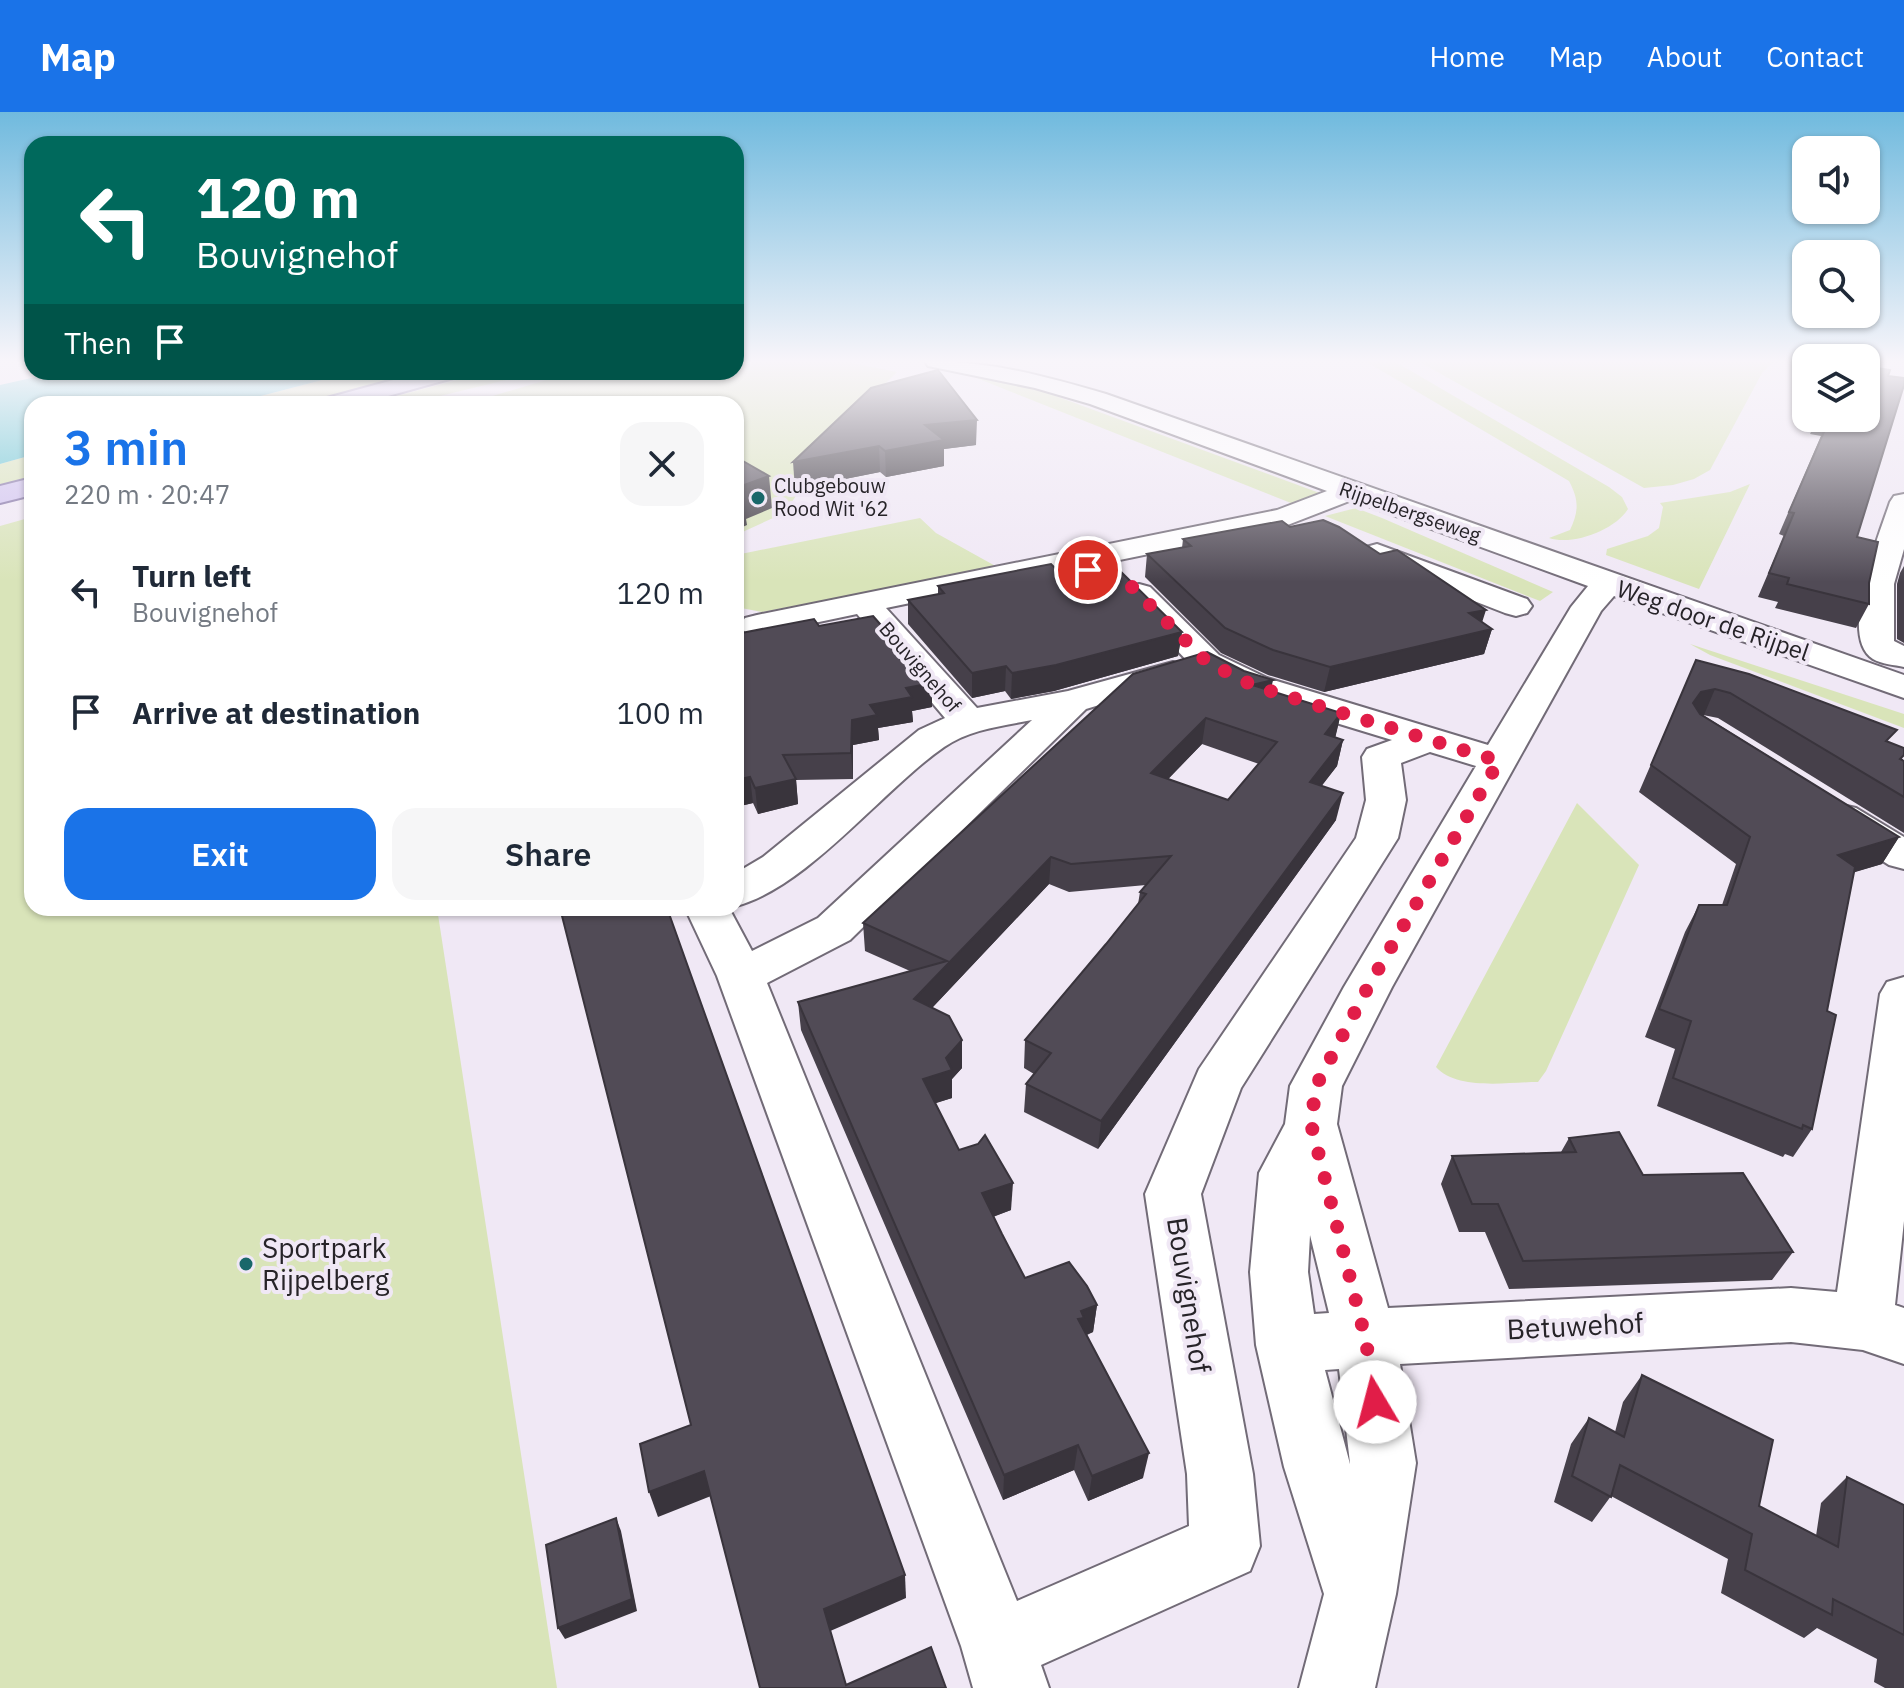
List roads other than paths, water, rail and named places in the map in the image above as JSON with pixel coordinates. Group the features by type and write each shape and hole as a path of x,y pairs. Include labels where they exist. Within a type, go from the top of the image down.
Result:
{"main road":[{"path":"0,495 24,488"}],"street":[{"name":"Rijpelbergseweg","path":"1196,435 1608,583"},
{"path":"757,625 1285,517 1351,491"},
{"path":"1904,502 1898,543 1878,584 1877,641 1884,651 1904,657"},
{"path":"1285,517 1328,534"},
{"path":"1357,545 1516,606"},
{"path":"1088,570 1117,572 1207,662 1254,686 1499,761"},
{"name":"Weg door de Rijpel","path":"1360,1594 1317,1467 1287,1345 1279,1272 1286,1173 1311,1124 1316,1086 1368,987 1587,607 1608,583 1904,687"},
{"name":"Bouvignehof","path":"872,612 968,721"},
{"name":"Bouvignehof","path":"744,887 778,867 932,738 968,721 1073,701 1207,662"},
{"name":"Bouvignehof","path":"741,976 834,929 1073,701"},
{"name":"Bouvignehof","path":"719,916 1005,1667 1225,1546 1220,1474 1173,1194 1217,1083 1377,838 1386,800 1381,757 1428,740"},
{"path":"1810,797 1904,856"},
{"name":"Betuwehof","path":"1287,1345 1366,1341 1429,1333 1791,1315 1884,1329 1904,994"},
{"name":"Weg door de Rijpel","path":"1311,1124 1366,1341 1383,1463 1360,1594 1337,1688"}],"water":[{"path":"0,435 24,435 24,457 0,464"}],"place":[{"name":"Clubgebouw Rood Wit '62","path":"758,498"},
{"name":"Sportpark Rijpelberg","path":"246,1264"}]}
